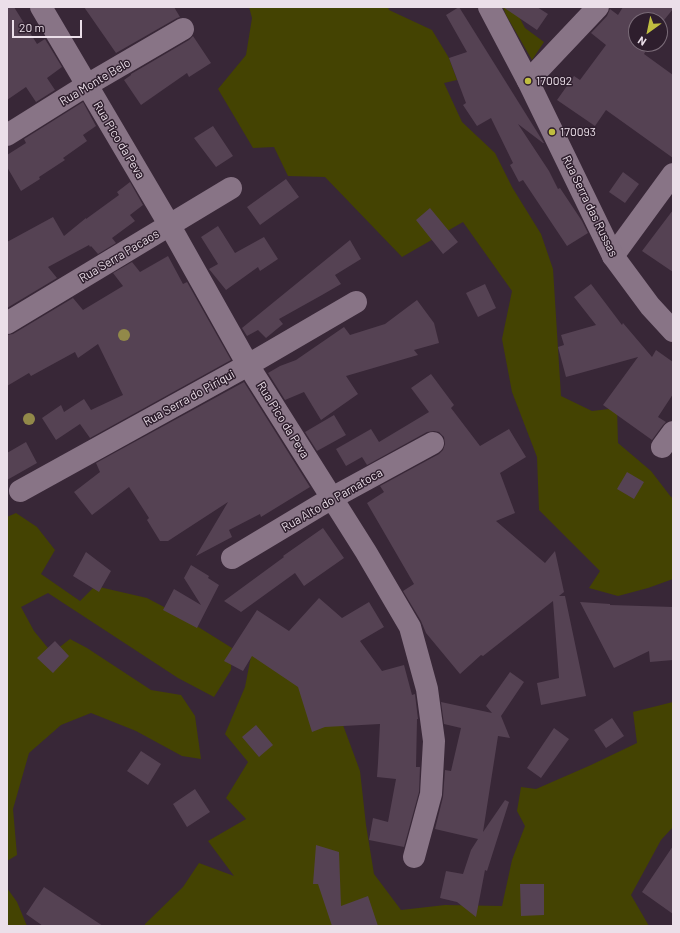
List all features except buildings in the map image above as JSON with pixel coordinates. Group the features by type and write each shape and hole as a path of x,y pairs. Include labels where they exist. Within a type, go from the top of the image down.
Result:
{"street":[{"name":"Rua Pico da Peva","path":"41,7 170,226 248,365 366,552 410,627 427,689 434,741 431,794 414,857"},
{"name":"Rua Serra das Russas","path":"489,7 528,81 613,256 650,306 673,331"},
{"path":"528,81 598,7"},
{"name":"Rua Monte Belo","path":"7,136 87,85 183,29"},
{"path":"613,256 673,174"},
{"name":"Rua Serra Pacaos","path":"7,323 231,188"},
{"name":"Rua Serra do Piriqui","path":"20,490 248,365 356,302"},
{"name":"Rua Alto do Parnatoca","path":"232,558 332,498 433,443"}],"shaded area":[{"path":"249,7 388,7 389,10 432,30 449,58 457,80 444,83 462,122 495,153 512,187 541,234 553,269 561,396 592,411 617,408 618,443 651,471 673,498 673,579 648,588 618,596 589,588 600,571 539,510 537,457 512,392 502,339 512,291 463,222 402,257 325,177 288,176 274,147 253,148 218,89 246,55 252,18"},
{"path":"503,7 516,7 516,11 525,28 544,42 532,60 506,15"},
{"path":"16,513 37,527 55,550 41,574 80,601 95,586 147,598 179,615 232,648 231,670 214,697 178,678 48,593 21,607 34,631 52,653 70,639 87,648 151,690 181,695 195,716 201,759 182,756 136,731 91,713 61,725 29,753 13,809 17,855 7,861 7,517"},
{"path":"252,651 280,657 343,725 360,771 366,825 374,874 401,910 445,905 502,906 512,860 525,826 517,811 521,787 536,789 637,743 633,712 673,702 673,827 661,840 631,895 649,926 145,926 145,924 183,887 199,863 234,876 208,841 246,819 226,798 248,762 225,734 245,687"},
{"path":"7,888 17,902 27,926 7,926"}],"place":[{"name":"170092","path":"528,81"},
{"name":"170093","path":"552,132"}]}
